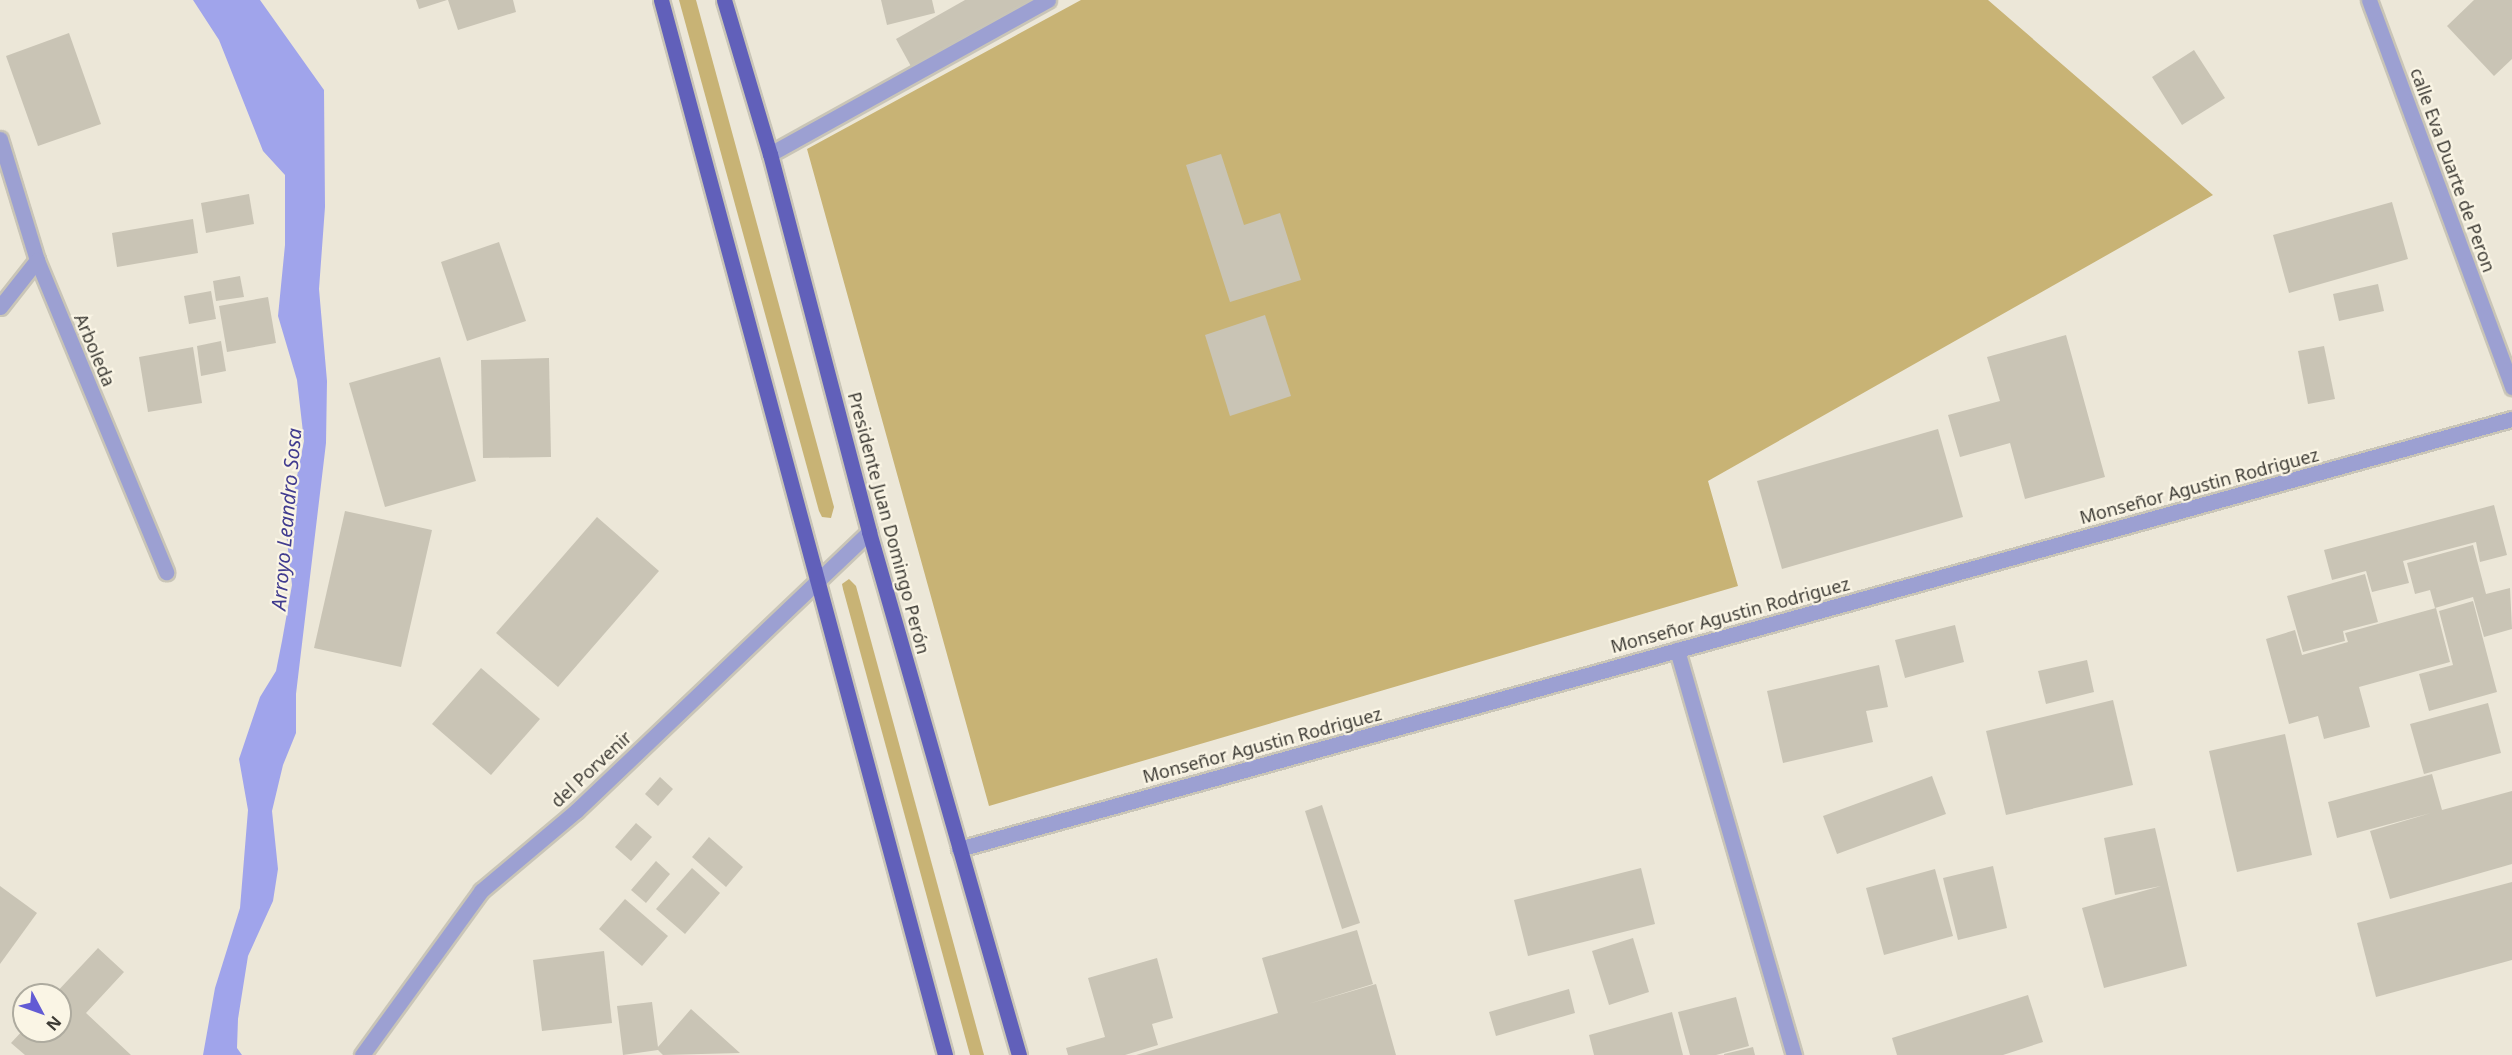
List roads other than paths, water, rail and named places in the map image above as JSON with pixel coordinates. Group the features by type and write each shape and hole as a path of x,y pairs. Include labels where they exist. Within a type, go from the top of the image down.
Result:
{"main road":[{"path":"661,0 815,584 945,1055"},
{"name":"Presidente Juan Domingo Perón","path":"724,0 770,154 869,532 1019,1055"}],"street":[{"path":"770,154 1048,0"},
{"name":"calle Eva Duarte de Peron","path":"2369,0 2512,387"},
{"name":"Arboleda","path":"0,139 37,260 166,572"},
{"path":"0,307 37,260"},
{"name":"Monseñor Agustin Rodriguez","path":"959,849 2512,419"},
{"name":"del Porvenir","path":"362,1055 482,891 576,811 869,532"},
{"path":"1677,650 1794,1055"}],"water":[{"path":"193,0 260,0 324,90 325,207 319,289 327,381 326,443 296,694 296,733 283,765 272,811 278,869 273,901 248,956 238,1019 237,1048 242,1055 203,1055 215,988 240,908 248,810 239,759 260,697 276,671 292,585 286,532 304,441 297,380 278,316 285,245 285,175 263,151 219,40"}],"water label":[{"name":"Arroyo Leandro Sosa","path":"286,519"}]}
